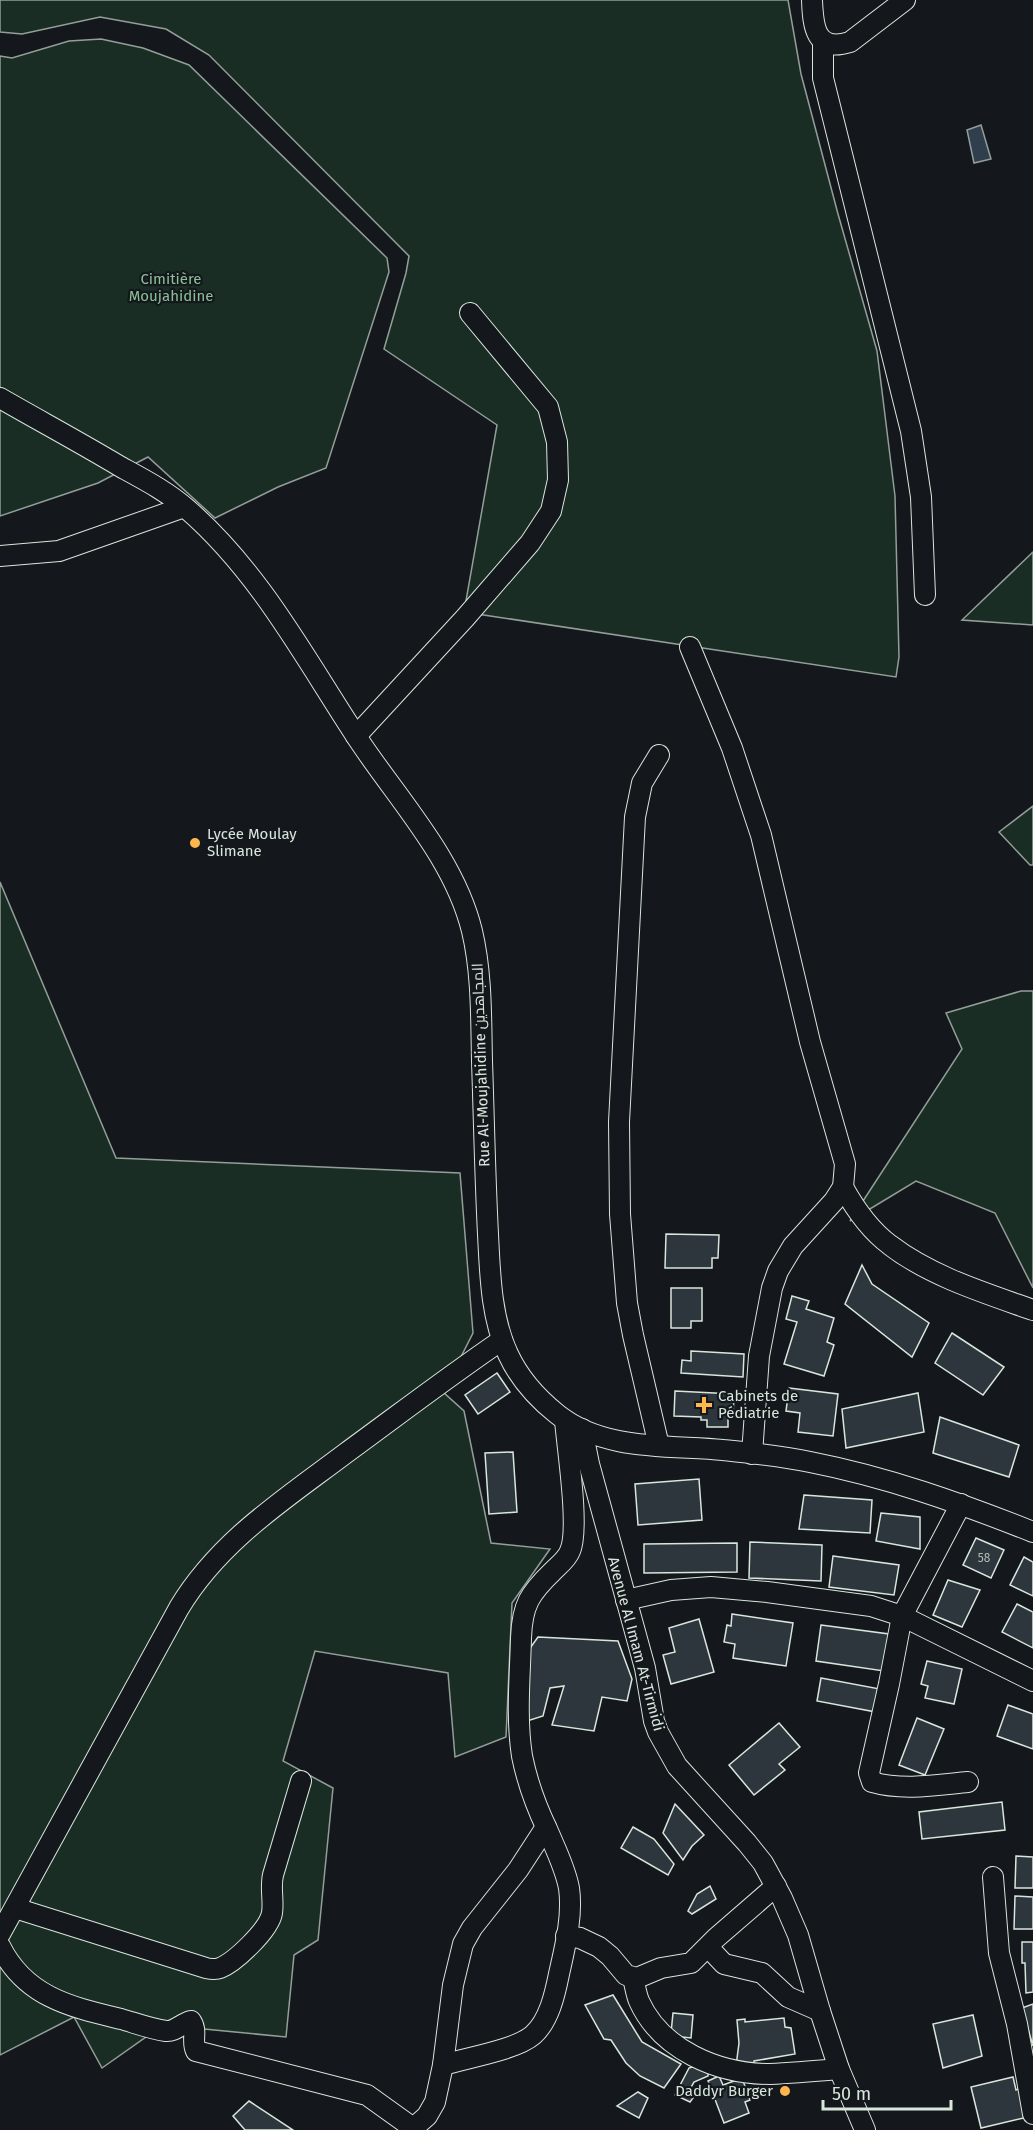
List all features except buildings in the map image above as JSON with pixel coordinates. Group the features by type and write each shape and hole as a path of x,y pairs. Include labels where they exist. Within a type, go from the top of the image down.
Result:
{"street":[{"path":"812,0 816,33 823,41 842,44 850,42 905,0"},
{"path":"823,41 823,78 913,441 921,497 925,596"},
{"path":"356,736 465,618 530,543 551,511 558,480 557,442 548,407 470,313"},
{"name":"Rue Al-Moujahidine المجاهدين","path":"0,398 138,476 184,507 221,543 266,597 296,640 356,736 389,785 410,810 451,879 471,925 479,975 490,1267 494,1301 502,1340 514,1366 534,1393 573,1424 600,1438 659,1446 726,1450 807,1461 926,1492 1033,1532"},
{"path":"0,556 65,549 184,507"},
{"path":"690,647 732,748 764,845 810,1042 843,1150 845,1164 843,1187 834,1201 793,1246 778,1271 767,1307 760,1346 752,1454"},
{"path":"659,756 642,783 635,817 618,1154 627,1303 638,1366 659,1446"},
{"path":"843,1187 851,1201 889,1244 955,1282 1033,1310"},
{"path":"0,1934 179,1608 209,1565 235,1540 290,1495 502,1340"},
{"path":"443,2065 525,2041 537,2031 547,2013 557,1983 569,1910 568,1884 527,1776 521,1744 519,1695 523,1615 538,1585 566,1558 573,1542 573,1424"},
{"name":"Avenue Al Imam At-Tirmidi","path":"573,1424 589,1464 647,1675 654,1721 677,1766 747,1843 763,1863 776,1886 798,1935 839,2069 865,2130"},
{"path":"961,1504 902,1616 889,1684 871,1758 869,1777 872,1782 879,1784 905,1786 968,1782"},
{"path":"626,1600 686,1588 730,1588 871,1606 902,1616 1033,1681"},
{"path":"15,1908 206,1968 216,1969 224,1966 254,1942 269,1922 272,1913 273,1875 301,1781"},
{"path":"0,1946 6,1958 22,1977 46,1996 85,2010 167,2031 191,2021 195,2032 196,2051 367,2095 412,2129 432,2109 443,2065 453,1985 463,1944 472,1928 518,1870 546,1827"},
{"path":"993,1877 999,1953 1017,2024 1033,2114"},
{"path":"566,1936 580,1938 599,1947 626,1975 633,1978 661,1968 691,1963 776,1886"},
{"path":"708,1947 724,1964 733,1968 762,1973 788,1997 820,2011"},
{"path":"633,1978 639,2000 651,2019 667,2039 695,2058 732,2069 768,2074 839,2069"}],"green space":[{"path":"0,0 788,0 801,74 877,351 895,496 899,657 896,677 464,612 497,425 384,349 409,256 209,55 166,29 100,17 22,34 0,32"},
{"name":"Cimitière Moujahidine","path":"101,39 143,48 189,65 387,258 389,272 326,468 278,487 215,518 148,457 98,483 0,516 0,56 12,58 69,41"},
{"path":"1033,552 1033,625 962,620"},
{"path":"1033,806 1033,865 1030,865 999,832"},
{"path":"0,882 116,1158 460,1173 473,1333 443,1392 464,1411 491,1543 550,1549 512,1603 506,1737 455,1757 448,1673 315,1651 283,1761 333,1788 318,1940 294,1955 286,2037 163,2025 102,2068 74,2017 0,2055"},
{"path":"1021,991 1033,991 1033,1288 995,1213 916,1181 850,1221 962,1049 946,1013"}],"water":[{"path":"981,125 991,159 974,163 967,130"}],"place":[{"name":"Lycée Moulay Slimane","path":"195,843"},
{"name":"Cabinets de Pédiatrie","path":"704,1405"},
{"name":"Daddyr Burger","path":"785,2091"}]}
